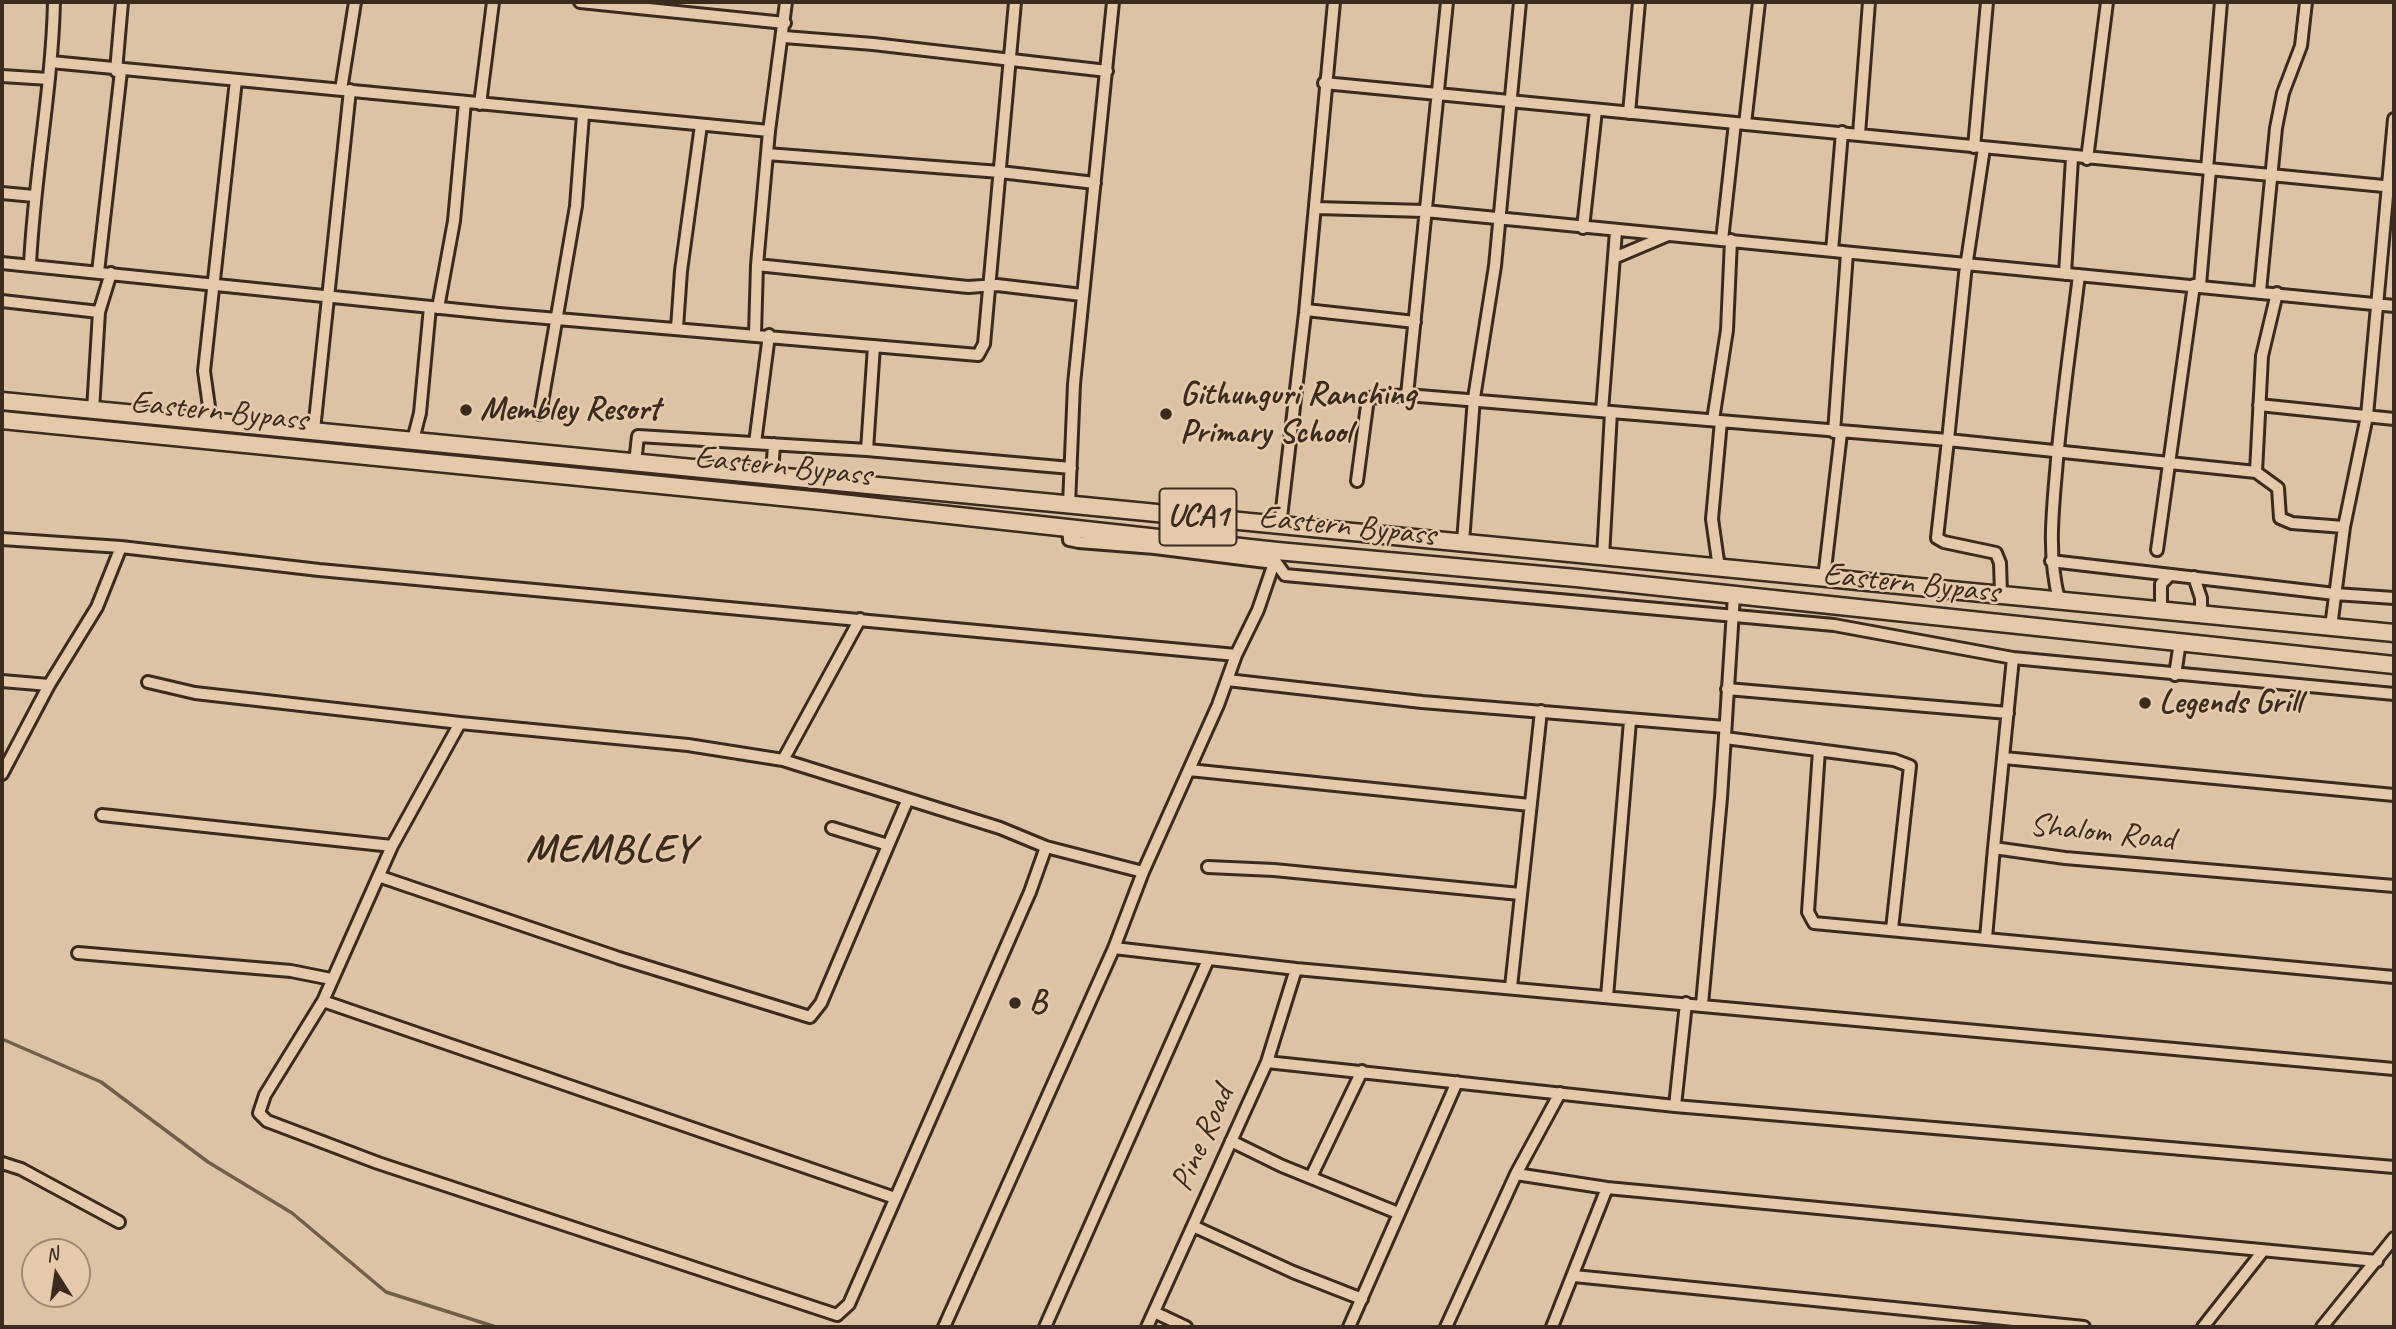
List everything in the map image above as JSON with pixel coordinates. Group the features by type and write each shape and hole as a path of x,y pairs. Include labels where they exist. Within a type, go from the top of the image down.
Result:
{"main road":[{"name":"Eastern Bypass","path":"2,401 2394,633"},
{"name":"Eastern Bypass","path":"2,420 1068,526 1205,543 1275,557 1434,565 2394,665"},
{"path":"1205,543 1209,518"}],"street":[{"path":"30,265 34,196 51,62 54,2"},
{"path":"98,272 118,71 122,2"},
{"path":"314,430 355,2"},
{"path":"480,104 493,2"},
{"path":"580,2 785,23"},
{"path":"755,334 757,265 769,131 784,37 786,2"},
{"path":"2,263 434,307 973,355 981,353 1016,2"},
{"path":"1069,505 1082,295 1113,2"},
{"path":"1280,526 1306,310 1324,83 1334,2"},
{"path":"1407,395 1447,2"},
{"path":"1463,542 1474,398 1499,220 1520,2"},
{"path":"1629,113 1639,2"},
{"path":"1718,568 1712,519 1717,420 1727,330 1727,240 1740,123 1759,2"},
{"path":"1858,134 1869,2"},
{"path":"1987,2 1979,148 1937,538 1944,542 1996,553 2000,563 2001,593"},
{"path":"2087,159 2107,2"},
{"path":"2157,550 2197,285 2221,2"},
{"path":"2260,291 2270,174 2280,103 2301,46 2306,2"},
{"path":"784,37 873,44 1107,71"},
{"path":"51,62 118,71 769,131"},
{"path":"2,76 49,79"},
{"path":"211,421 204,371 236,80"},
{"path":"1324,83 2391,187"},
{"path":"413,440 420,412 434,307 454,221 465,103"},
{"path":"1583,228 1596,110"},
{"path":"540,414 576,206 583,115"},
{"path":"2331,627 2344,527 2367,416 2376,304 2391,187 2394,119"},
{"path":"677,328 681,271 701,125"},
{"path":"1832,251 1843,132"},
{"path":"767,153 1000,172 1095,183"},
{"path":"2065,274 2072,158"},
{"path":"2,193 34,196"},
{"path":"1316,208 1425,211 2394,306"},
{"path":"1603,557 1606,411 1616,231"},
{"path":"1615,258 1668,235"},
{"path":"1824,578 1837,432 1847,253"},
{"path":"757,265 988,287 997,285 1082,295"},
{"path":"93,410 99,312 111,273"},
{"path":"2059,600 2051,561 2058,450 2079,275"},
{"path":"2256,472 2262,356 2277,293"},
{"path":"2,301 99,312"},
{"path":"1306,310 1415,322"},
{"path":"755,443 769,335"},
{"path":"867,450 874,346"},
{"path":"1357,481 1368,398 1407,395 1474,398 2058,450 2256,472 2278,488 2280,518 2292,523 2344,527"},
{"path":"2259,405 2394,419"},
{"path":"635,463 638,436 867,450 1071,468"},
{"path":"772,475 774,444"},
{"path":"1068,526 1069,540 1079,542 1275,557"},
{"path":"2,539 121,547 319,570 1236,655"},
{"path":"2,774 49,685 97,607 121,547"},
{"path":"1275,557 1285,575 1834,625 2013,658 2394,694"},
{"path":"944,1327 1114,947 1143,872 1258,610 1275,557"},
{"path":"2051,561 2335,594 2394,598"},
{"path":"1430,588 1434,565"},
{"path":"2161,610 2161,584 2170,575"},
{"path":"2194,578 2201,598 2201,614"},
{"path":"1702,1004 1734,595"},
{"path":"783,760 860,619"},
{"path":"2175,675 2180,642"},
{"name":"Shalom Road","path":"2013,658 1994,848 2064,858 2394,886"},
{"path":"1227,680 1422,702 1541,711 1725,733 1894,760 1910,766 1892,929"},
{"path":"2,681 49,685"},
{"path":"148,682 195,693 688,745 783,760 1000,828 1046,847 1143,872"},
{"path":"1727,689 2008,713"},
{"path":"1511,987 1541,711"},
{"path":"1607,997 1630,722"},
{"path":"460,723 392,846 381,877 323,1001 265,1095 258,1113 278,1125 378,1163 837,1315 849,1304 1030,892 1046,847"},
{"path":"1819,750 1808,917 1820,925 1892,929 2394,977"},
{"path":"2004,758 2394,795"},
{"path":"1189,770 1530,804"},
{"path":"381,877 619,958 810,1017 821,1003 907,801"},
{"path":"102,815 392,846"},
{"path":"832,828 888,845"},
{"path":"1986,938 1994,848"},
{"path":"1208,867 1520,894"},
{"path":"1114,947 1296,969 2394,1069"},
{"path":"78,953 291,971 331,979"},
{"path":"1045,1327 1208,960"},
{"name":"Pine Road","path":"1147,1327 1267,1062 1296,969"},
{"path":"323,1001 895,1198"},
{"path":"1675,1106 1686,1003"},
{"path":"1267,1062 1675,1106 2394,1167"},
{"path":"1311,1177 1362,1071"},
{"path":"1349,1327 1457,1082"},
{"path":"1447,1327 1516,1174 1560,1093"},
{"path":"1231,1140 1398,1213"},
{"path":"2,1163 21,1168 119,1222"},
{"path":"1516,1174 1606,1188 2377,1261"},
{"path":"1552,1327 1606,1188"},
{"path":"1193,1226 1293,1272 1362,1299"},
{"path":"2322,1327 2394,1238"},
{"path":"2203,1327 2263,1251"},
{"path":"1574,1276 2084,1327"},
{"path":"1153,1312 1186,1327"}],"waterway":[{"path":"2,1039 101,1082 208,1162 292,1213 386,1292 496,1327"}],"place":[{"name":"Membley Resort","path":"466,410"},
{"name":"Githunguri Ranching Primary School","path":"1166,414"},
{"name":"Legends Grill","path":"2145,703"},
{"name":"B","path":"1015,1003"}],"district":[{"name":"MEMBLEY","path":"611,851"}]}
